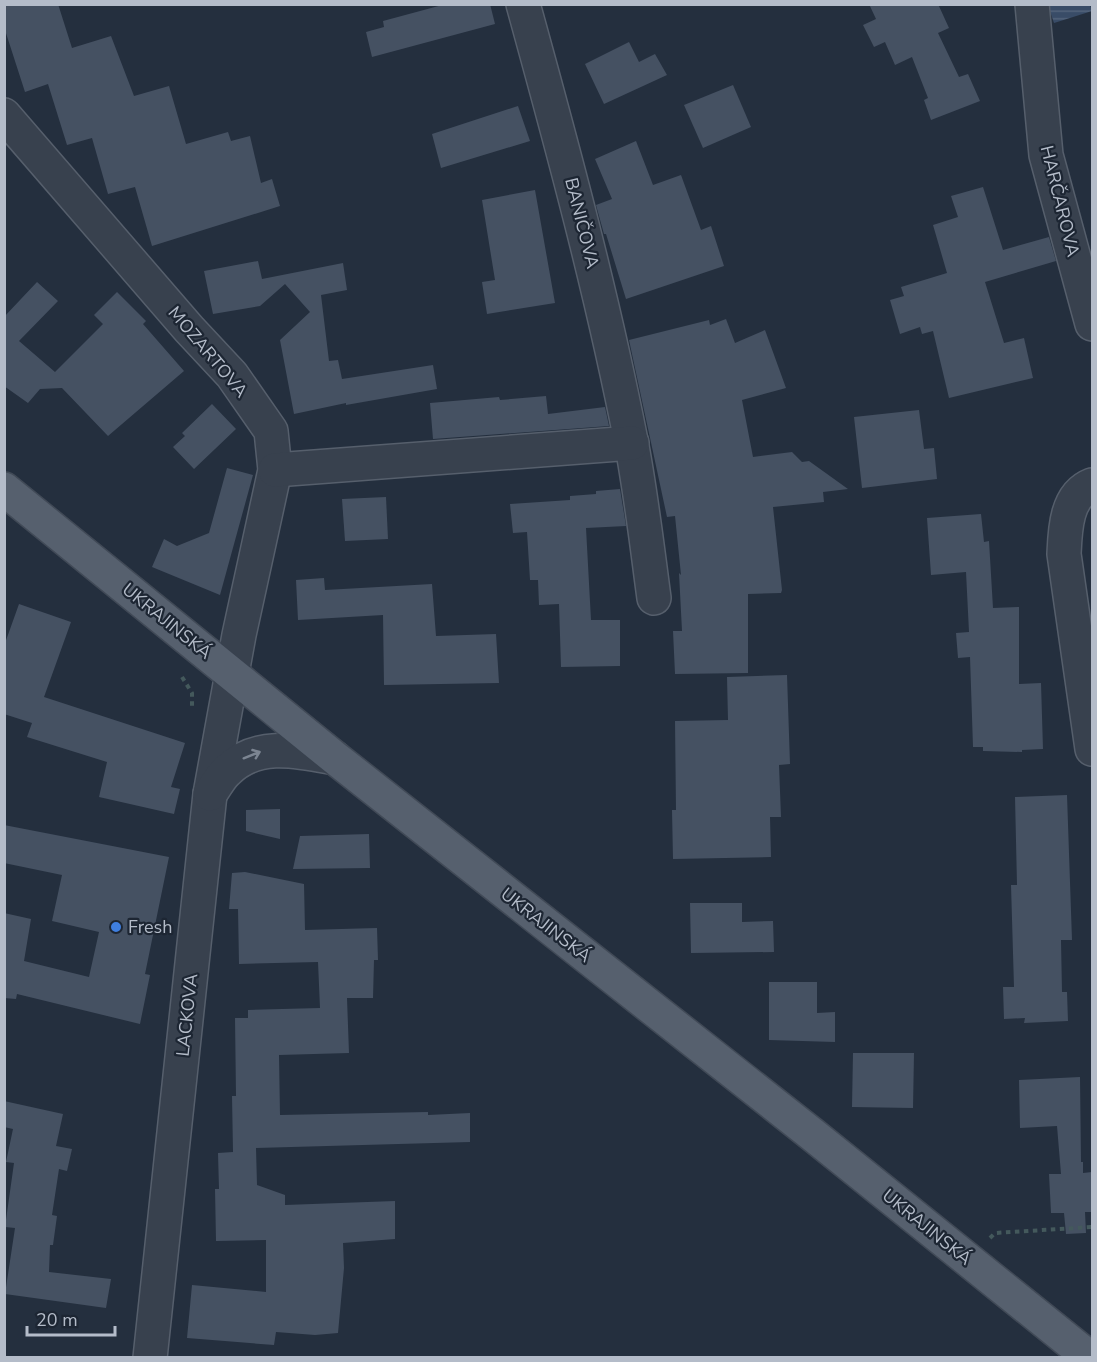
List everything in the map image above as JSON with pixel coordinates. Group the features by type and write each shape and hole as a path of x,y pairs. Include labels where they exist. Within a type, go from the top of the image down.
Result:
{"main road":[{"name":"UKRAJINSKÁ","path":"4,489 335,758 1090,1358"}],"street":[{"name":"BANIČOVA","path":"523,4 579,208 632,443 654,598"},
{"name":"HARČAROVA","path":"1032,4 1046,155 1092,324"},
{"name":"MOZARTOVA","path":"4,115 189,329 232,375 271,431 275,470 232,674"},
{"path":"275,470 632,443"},
{"path":"1092,485 1085,488 1072,504 1065,525 1064,554 1092,749"},
{"name":"LACKOVA","path":"150,1358 210,794 232,674"},
{"path":"210,794 227,771 245,757 264,751 294,750 335,758"}],"path":[{"path":"968,1260 995,1233 1092,1227"}],"water":[{"path":"1048,5 1090,5 1092,11 1054,23"}],"building":[{"path":"4,4 58,4 72,48 111,36 134,96 169,86 186,144 228,132 231,141 250,136 261,183 272,179 280,206 152,246 135,187 108,194 92,138 67,145 48,84 25,92 4,27"},
{"path":"446,4 490,4 495,24 372,57 366,32 384,27 383,21"},
{"path":"869,4 938,4 949,28 938,33 959,77 968,74 980,101 931,120 924,100 928,98 912,57 895,65 885,42 874,47 863,25 876,19"},
{"path":"629,42 639,62 655,54 667,75 604,104 585,64"},
{"path":"733,85 751,127 703,148 684,105"},
{"path":"518,106 530,141 441,168 432,134"},
{"path":"636,141 653,185 681,175 701,230 711,226 724,266 626,299 596,205 612,199 595,159"},
{"path":"983,187 1003,250 1049,237 1056,261 985,282 1004,343 1024,338 1033,378 949,398 933,331 922,334 920,327 900,334 890,300 904,296 901,287 947,273 933,225 958,217 951,196"},
{"path":"535,190 555,303 487,314 482,282 495,280 482,200"},
{"path":"258,261 262,279 343,263 347,290 321,295 329,361 338,360 342,379 433,365 437,389 346,405 346,403 294,414 280,340 310,312 285,284 260,306 213,314 204,271"},
{"path":"37,282 58,301 19,341 55,372 103,324 94,315 117,292 146,321 143,324 184,371 108,436 62,388 40,389 28,403 4,386 4,317"},
{"path":"726,319 735,343 765,330 786,388 742,400 753,457 792,452 802,462 809,461 848,489 823,492 824,502 773,507 782,590 781,593 748,594 748,673 675,674 673,631 682,631 679,573 681,575 675,516 667,517 629,340 709,320 710,325"},
{"path":"546,396 548,414 605,407 609,426 433,439 430,403 499,397 500,400"},
{"path":"212,404 236,429 194,469 173,447 185,436 182,433"},
{"path":"919,410 924,449 934,448 937,479 862,488 854,417"},
{"path":"227,468 253,475 220,595 152,567 164,539 177,546 209,533"},
{"path":"620,489 626,526 586,528 591,620 620,620 620,666 561,667 559,604 539,605 538,580 530,580 527,532 513,533 510,504 570,500 570,496"},
{"path":"386,497 388,539 345,541 342,499"},
{"path":"981,514 984,542 989,541 993,608 1019,607 1019,684 1041,683 1043,749 1022,750 1022,752 983,751 983,747 973,747 970,657 958,658 956,633 969,632 966,572 931,575 927,518"},
{"path":"324,578 325,590 432,584 436,636 496,634 499,683 384,685 383,615 298,620 296,580"},
{"path":"19,604 71,622 44,697 185,743 171,787 180,789 174,814 99,797 107,762 27,737 32,723 4,714 4,646"},
{"path":"787,675 790,764 779,765 781,817 770,817 771,857 673,859 672,810 676,810 675,721 728,720 727,677"},
{"path":"1067,795 1072,940 1061,940 1062,992 1067,992 1068,1021 1024,1023 1025,1018 1004,1019 1003,987 1014,987 1011,885 1017,885 1015,797"},
{"path":"280,809 280,839 246,831 246,810"},
{"path":"4,825 169,857 145,974 150,975 140,1024 17,994 16,999 4,998 4,913 31,919 24,961 89,977 99,932 52,921 62,875 4,863"},
{"path":"369,834 370,868 293,869 300,836"},
{"path":"245,872 304,884 305,930 377,928 378,960 374,960 373,998 347,998 349,1053 279,1055 280,1115 470,1113 470,1142 256,1148 257,1185 285,1195 285,1205 395,1201 395,1239 343,1243 344,1268 338,1333 315,1335 276,1332 274,1345 187,1338 192,1285 266,1292 266,1240 216,1241 215,1189 219,1189 218,1153 233,1152 232,1096 236,1096 235,1018 248,1018 248,1010 320,1008 318,962 239,964 238,909 229,909 232,873"},
{"path":"690,903 742,903 742,922 773,921 774,952 691,953"},
{"path":"769,982 817,982 817,1013 835,1012 835,1042 769,1040"},
{"path":"853,1053 914,1053 913,1108 852,1107"},
{"path":"1080,1077 1081,1162 1083,1162 1083,1173 1092,1172 1092,1212 1085,1212 1086,1233 1066,1234 1064,1213 1051,1213 1049,1174 1061,1174 1057,1126 1020,1128 1019,1080"},
{"path":"4,1101 63,1114 56,1146 72,1149 67,1171 59,1169 52,1215 57,1216 53,1245 50,1245 49,1272 111,1279 106,1308 5,1294 15,1228 5,1227 14,1163 6,1162 13,1129 4,1127"}],"place":[{"name":"Fresh","path":"116,927"}]}
